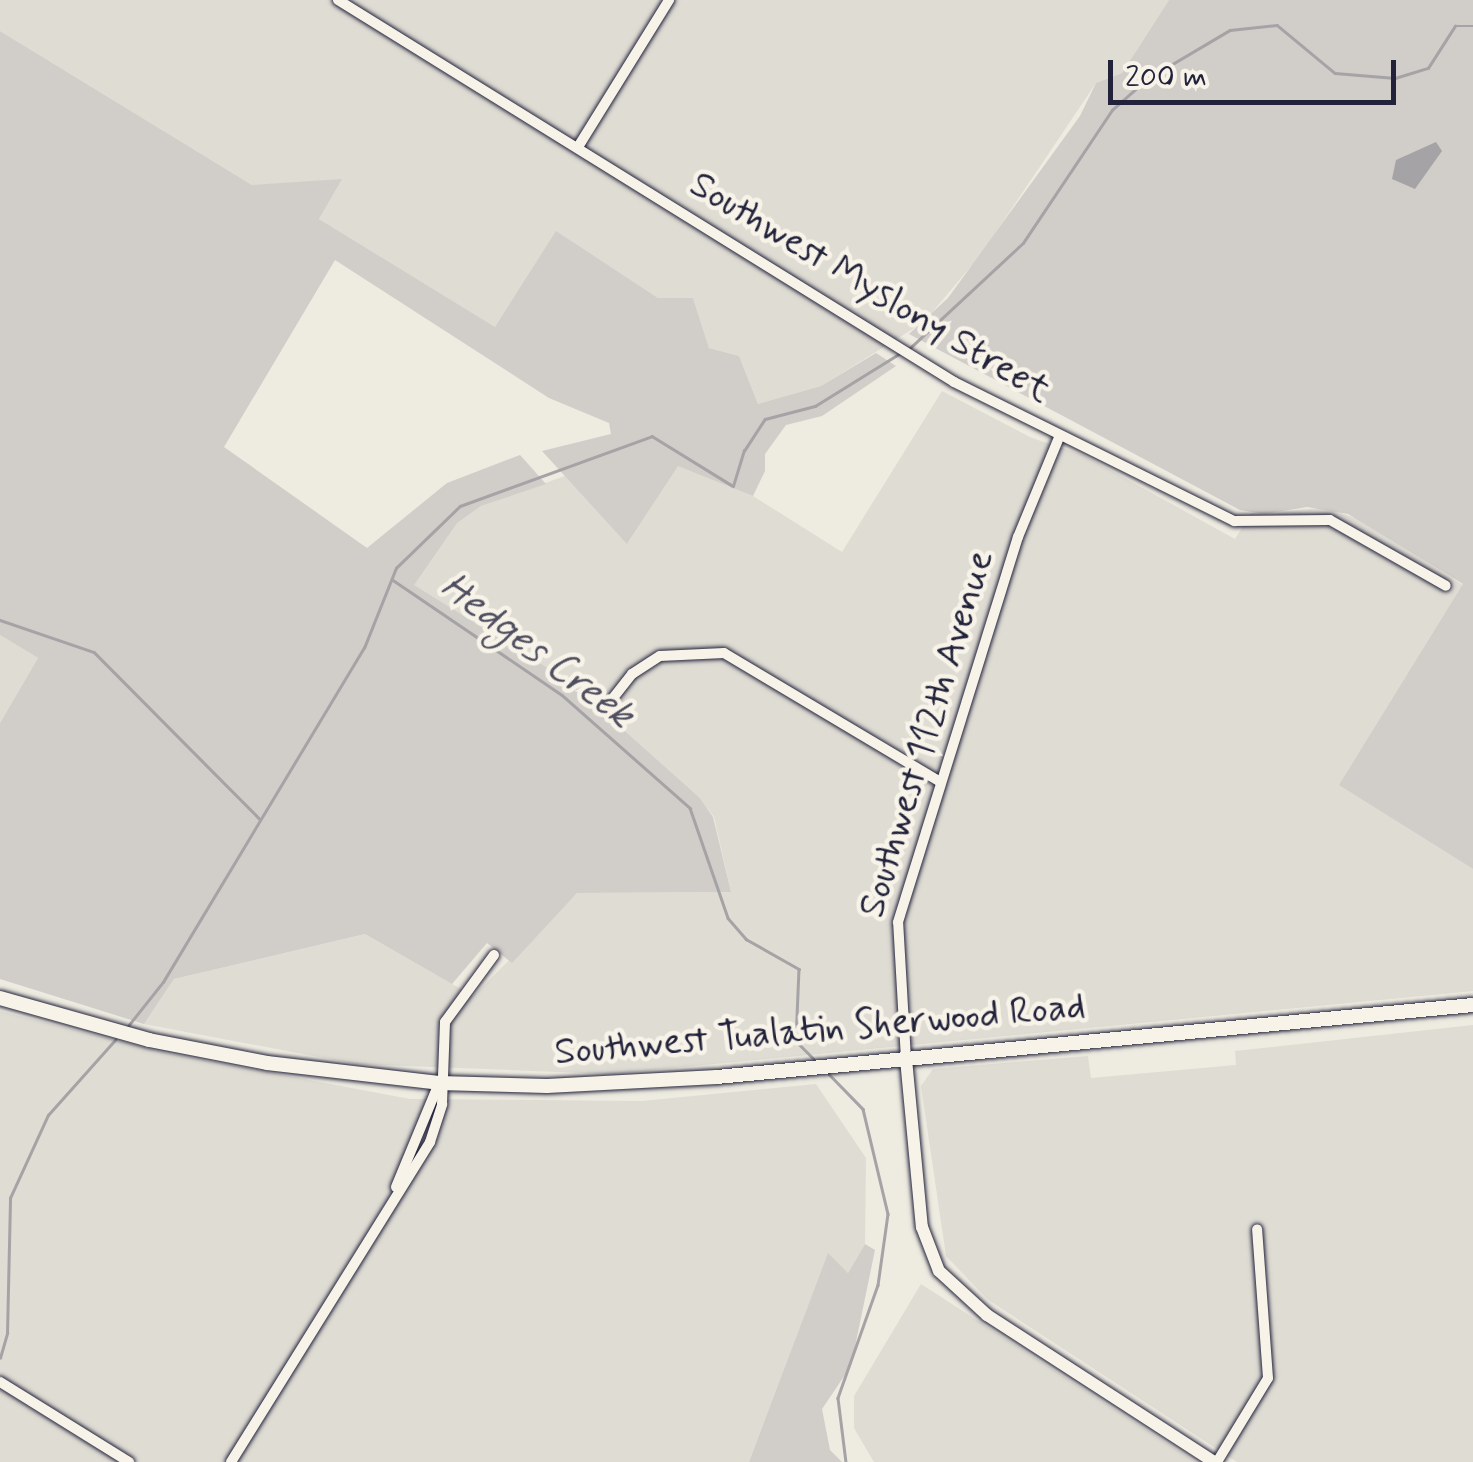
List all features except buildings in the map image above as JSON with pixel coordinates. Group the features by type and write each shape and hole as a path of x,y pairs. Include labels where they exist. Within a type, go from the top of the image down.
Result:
{"highway":[{"name":"Southwest Tualatin Sherwood Road","path":"0,998 222,1055 439,1083 615,1084 1473,1005"}],"main road":[{"path":"906,1059 920,1214 939,1271 987,1315 1216,1462"}],"street":[{"name":"Southwest Myslony Street","path":"338,0 920,362 1234,521 1330,520 1351,526 1446,586"},
{"path":"578,148 669,0"},
{"name":"Southwest 112th Avenue","path":"906,1059 896,932 1018,537 1060,436"},
{"path":"606,707 632,674 676,651 736,658 940,782"},
{"path":"232,1462 434,1132 448,1014 494,955"},
{"path":"1216,1462 1268,1378 1258,1229"},
{"path":"0,1382 129,1462"}],"shaded area":[{"path":"0,0 1169,0 1122,73 1096,83 982,253 924,322 821,386 758,404 739,356 709,348 693,298 658,298 556,232 496,328 319,219 341,180 252,185 0,31"},
{"path":"1169,0 1473,0 1473,869 1339,785 1463,584 1348,514 1307,507 1264,514 1240,510 909,334 948,298 1080,116 1096,83 1122,73"},
{"path":"0,31 252,185 342,179 319,219 495,327 556,231 658,298 693,298 709,348 739,356 758,404 821,386 876,353 896,366 822,416 786,425 765,454 765,471 753,496 678,466 627,544 542,451 611,434 609,423 549,398 335,260 224,447 367,548 447,483 520,455 546,484 481,506 457,523 414,585 570,682 700,798 713,817 731,892 577,893 512,963 487,943 452,984 365,934 174,979 144,1024 0,979 0,723 38,658 0,635"},
{"path":"1436,142 1442,151 1415,189 1392,179 1396,160"},
{"path":"942,391 1032,438 1083,455 1235,539 1251,513 1327,508 1363,521 1463,585 1340,785 1473,869 1473,991 611,1074 356,1064 144,1024 174,979 365,934 473,996 577,893 731,892 714,817 700,798 570,682 413,586 413,578 456,523 481,506 565,476 628,543 678,465 753,496 842,552"},
{"path":"0,635 38,658 0,723"},
{"path":"0,1011 166,1053 410,1099 642,1101 816,1084 866,1158 865,1244 848,1273 828,1254 749,1462 0,1462"},
{"path":"1473,1025 1473,1462 1237,1462 987,1299 946,1256 921,1086 933,1069 1088,1056 1091,1078 1236,1065 1235,1051"},
{"path":"865,1244 875,1250 851,1366 822,1409 830,1450 842,1462 749,1462 828,1253 848,1273"},
{"path":"921,1284 1196,1462 874,1462 854,1428 854,1396"}],"waterway":[{"name":"Hedges Creek","path":"910,348 1023,243 1112,110 1147,79 1230,30 1277,25 1335,73 1395,78 1428,68 1455,26 1473,26"},
{"name":"Hedges Creek","path":"128,1026 163,982 364,648 396,568 460,506 652,436 733,486 744,451 765,419 815,406 899,354"},
{"name":"Hedges Creek","path":"393,580 562,695 690,808 728,918 746,939 799,969 796,1041 814,1059"},
{"path":"0,620 94,652 259,818"},
{"name":"Hedges Creek","path":"0,1358 7,1333 10,1198 48,1115 115,1040"},
{"name":"Hedges Creek","path":"829,1074 863,1109 888,1214 878,1285 838,1398 846,1462"}]}
